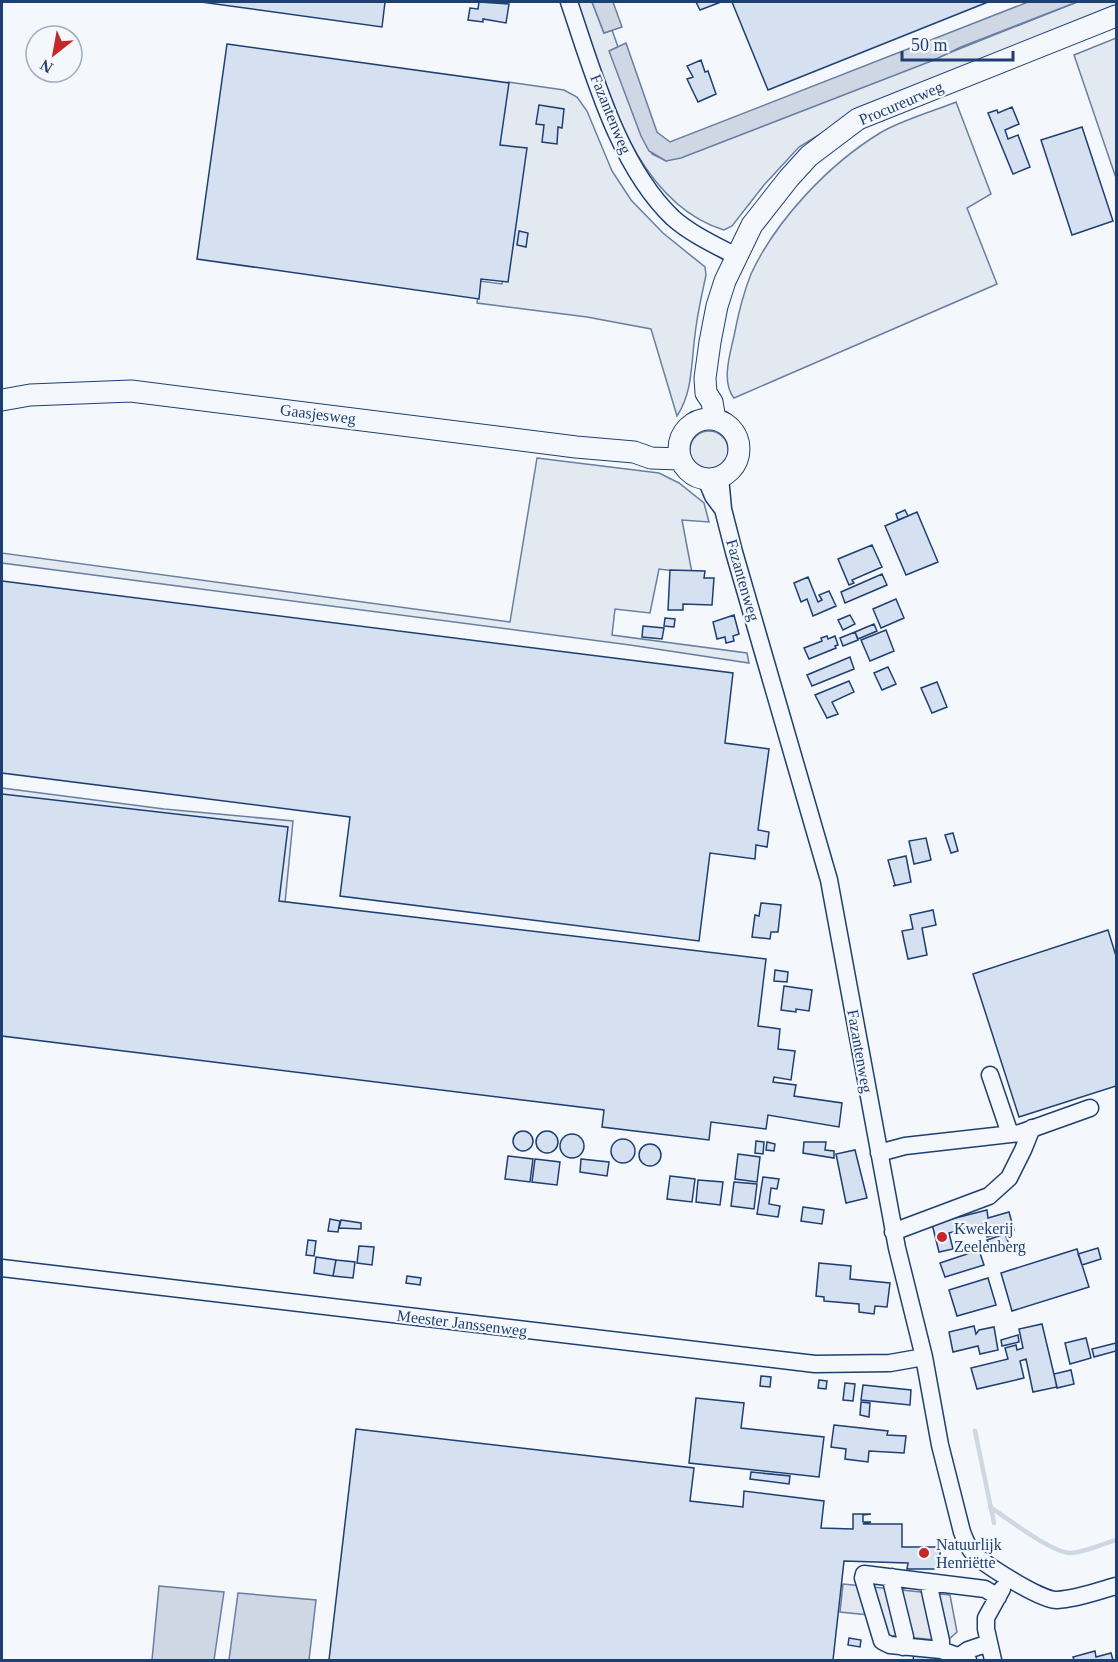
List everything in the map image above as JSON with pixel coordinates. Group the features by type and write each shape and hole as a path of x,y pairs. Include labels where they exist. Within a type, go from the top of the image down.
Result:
{"main road":[{"name":"Procureurweg","path":"736,256 752,225 789,178 809,156 858,119 1116,16"},
{"path":"707,419 712,402 706,393 705,378 710,342 717,306 736,256"},
{"name":"Gaasjesweg","path":"2,400 30,395 131,391 576,447 634,452 654,446 680,451"},
{"path":"707,419 723,422 734,431 740,445 734,467 713,478 690,472 680,451 686,429 707,419"}],"street":[{"name":"Fazantenweg","path":"569,2 595,78 628,157 641,180 675,219 694,233 736,256"},
{"name":"Fazantenweg","path":"713,478 713,496 723,508 829,880 893,1232 924,1357 940,1445 962,1532 967,1545 979,1558 1040,1596 1058,1600 1116,1586"},
{"path":"990,1075 1010,1134"},
{"path":"879,1153 905,1146 1010,1134 1090,1108"},
{"path":"893,1232 989,1196 1009,1178 1032,1128"},
{"name":"Meester Janssenweg","path":"2,1268 815,1364 890,1363 924,1357"},
{"path":"988,1643 968,1650 963,1659 941,1650 885,1644 879,1637 863,1578 864,1574 985,1589 998,1597"},
{"path":"892,1577 905,1637 903,1647"},
{"path":"993,1660 988,1643 986,1618 1009,1578"},
{"path":"928,1582 941,1650"}],"shaded area":[{"path":"575,2 592,2 604,33 612,30 618,47 610,51 652,154 666,161 1077,2 1116,2 1116,8 843,120 799,147 764,185 732,226 724,230 693,215 667,194 645,166 611,101"},
{"path":"592,2 613,2 622,27 604,33"},
{"path":"1028,2 1077,2 681,158 666,161 649,151 641,136 609,51 626,43 657,132 670,142"},
{"path":"1116,38 1116,178 1074,55"},
{"path":"508,82 564,90 577,97 587,111 612,171 631,200 663,233 705,267 706,275 697,320 689,387 677,416 651,329 587,317 477,303 480,281 502,284 523,150 498,146"},
{"path":"956,102 991,194 967,208 997,284 734,398 727,376 739,312 751,274 789,214 823,177 880,133 897,124"},
{"path":"709,431 722,437 728,450 722,463 709,469 696,463 690,450 696,437"},
{"path":"537,458 659,473 679,483 704,503 709,522 682,520 692,573 659,569 650,613 615,609 612,635 747,653 749,663 630,645 2,563 2,553 510,622"},
{"path":"2,788 164,809 293,821 285,903 272,901 277,835 2,802"},
{"path":"843,1584 950,1595 957,1632 947,1641 885,1635 879,1616 840,1612"},
{"path":"159,1586 224,1592 214,1660 152,1660"},
{"path":"238,1593 316,1600 309,1660 229,1660"}],"building":[{"path":"201,2 385,2 382,27"},
{"path":"479,2 509,4 506,23 483,19 483,22 468,20 470,8 478,9"},
{"path":"696,2 721,2 700,10"},
{"path":"732,2 988,2 768,90"},
{"path":"227,44 509,83 500,145 527,148 508,282 481,279 479,299 197,259"},
{"path":"701,60 705,72 708,71 716,94 698,102 687,79 693,77 687,66"},
{"path":"539,105 564,109 562,128 558,127 557,144 542,142 544,125 536,124"},
{"path":"1012,107 1019,124 1005,130 1008,139 1018,135 1030,167 1013,174 988,113 997,110 998,113"},
{"path":"1082,127 1113,221 1072,235 1041,140"},
{"path":"519,231 528,233 526,247 517,245"},
{"path":"905,510 908,516 898,520 896,514"},
{"path":"917,512 938,562 906,575 885,526"},
{"path":"872,545 882,567 852,580 854,583 849,585 838,559"},
{"path":"670,570 705,571 704,578 714,578 712,605 683,604 683,610 668,610"},
{"path":"882,574 887,585 845,603 841,592"},
{"path":"808,577 818,602 822,600 819,595 829,591 836,606 813,616 807,599 801,602 794,583"},
{"path":"2,581 733,673 725,743 769,749 758,830 769,832 767,847 756,845 755,859 710,853 699,941 340,896 350,817 2,773"},
{"path":"896,599 904,618 881,628 873,609"},
{"path":"734,615 739,634 733,636 734,641 726,643 725,637 717,639 713,622"},
{"path":"850,615 855,624 843,630 838,620"},
{"path":"665,618 675,619 674,627 664,626"},
{"path":"874,624 877,631 858,639 855,632"},
{"path":"643,626 664,628 662,639 642,637"},
{"path":"886,630 894,651 870,661 861,640"},
{"path":"855,632 858,640 843,646 840,638"},
{"path":"827,636 828,639 835,636 838,645 835,646 836,648 809,659 804,648 822,641 821,638"},
{"path":"850,657 854,669 812,686 807,675"},
{"path":"888,667 896,684 882,690 874,673"},
{"path":"849,681 854,692 832,702 838,714 827,718 815,695"},
{"path":"937,682 947,707 932,713 921,688"},
{"path":"2,794 288,827 279,901 766,959 758,1026 780,1029 778,1049 795,1051 791,1080 774,1077 773,1082 796,1085 794,1096 842,1103 839,1127 768,1115 766,1129 711,1122 709,1140 602,1127 604,1110 2,1036"},
{"path":"953,833 958,851 951,853 945,835"},
{"path":"926,838 931,860 914,864 909,841"},
{"path":"906,856 911,882 893,886 895,885 888,860"},
{"path":"761,903 781,905 778,932 771,932 770,939 752,937 755,915 759,916"},
{"path":"933,910 936,925 922,928 927,955 908,959 902,931 913,929 910,915"},
{"path":"1108,930 1116,956 1116,1086 1019,1117 973,974"},
{"path":"775,970 788,972 787,982 774,981"},
{"path":"784,986 812,990 809,1011 781,1010"},
{"path":"523,1131 530,1134 533,1141 530,1148 523,1151 516,1148 513,1141 516,1134"},
{"path":"547,1131 555,1134 558,1142 555,1150 547,1153 539,1150 536,1142 539,1134"},
{"path":"572,1134 580,1138 584,1146 580,1154 572,1158 564,1154 560,1146 564,1138"},
{"path":"623,1139 628,1140 634,1146 634,1156 628,1162 623,1163 618,1162 612,1156 611,1151 612,1146 618,1140"},
{"path":"756,1141 764,1142 763,1154 755,1153"},
{"path":"767,1142 775,1144 774,1151 766,1150"},
{"path":"804,1142 826,1142 825,1150 834,1151 834,1158 803,1153"},
{"path":"650,1144 658,1147 661,1155 658,1163 650,1166 642,1163 639,1155 642,1147"},
{"path":"855,1150 867,1198 846,1203 836,1154"},
{"path":"738,1154 760,1157 757,1182 735,1179"},
{"path":"508,1156 533,1159 530,1182 505,1179"},
{"path":"535,1159 560,1162 557,1185 532,1182"},
{"path":"581,1159 609,1162 607,1176 580,1172"},
{"path":"670,1176 695,1179 692,1202 667,1199"},
{"path":"763,1177 779,1179 777,1189 771,1188 769,1204 780,1206 778,1217 757,1214"},
{"path":"698,1180 723,1182 720,1205 696,1202"},
{"path":"734,1182 757,1184 754,1209 731,1206"},
{"path":"803,1207 824,1210 822,1224 801,1221"},
{"path":"987,1210 988,1218 1009,1212 1014,1230 987,1237 984,1224 949,1233 953,1249 939,1252 932,1224"},
{"path":"330,1219 340,1221 338,1232 328,1231"},
{"path":"341,1220 361,1223 361,1229 339,1228"},
{"path":"1005,1234 1009,1244 991,1250 987,1240"},
{"path":"308,1240 316,1241 314,1256 306,1255"},
{"path":"359,1246 374,1247 372,1265 357,1263"},
{"path":"1098,1248 1101,1259 1082,1265 1078,1254"},
{"path":"1077,1249 1089,1287 1012,1311 1001,1273"},
{"path":"979,1250 984,1265 945,1277 940,1263"},
{"path":"316,1257 336,1260 333,1276 314,1273"},
{"path":"336,1260 355,1262 353,1278 333,1276"},
{"path":"819,1263 851,1266 850,1279 890,1283 887,1307 875,1306 874,1314 859,1312 859,1304 824,1301 824,1297 816,1296"},
{"path":"407,1276 421,1278 420,1285 406,1283"},
{"path":"988,1278 996,1305 957,1316 949,1290"},
{"path":"1042,1324 1057,1387 1033,1392 1026,1359 1020,1361 1024,1378 977,1389 971,1368 1008,1359 1005,1348 1016,1345 1017,1350 1023,1348 1019,1329"},
{"path":"974,1326 976,1334 979,1330 994,1327 998,1350 980,1354 978,1346 953,1352 949,1332"},
{"path":"1018,1335 1019,1342 1002,1346 1001,1340"},
{"path":"1086,1338 1091,1358 1070,1364 1065,1343"},
{"path":"1116,1343 1116,1351 1094,1357 1092,1349"},
{"path":"1071,1370 1074,1384 1057,1388 1054,1374"},
{"path":"761,1376 771,1377 770,1387 760,1386"},
{"path":"819,1380 827,1381 826,1389 818,1388"},
{"path":"845,1383 855,1384 853,1401 843,1400"},
{"path":"863,1385 911,1390 910,1405 861,1400"},
{"path":"696,1398 744,1403 741,1428 824,1437 819,1477 689,1463"},
{"path":"861,1402 870,1403 869,1417 860,1415"},
{"path":"834,1425 888,1431 887,1435 906,1436 904,1453 869,1451 868,1462 845,1459 846,1449 831,1447"},
{"path":"356,1429 694,1468 690,1501 743,1507 744,1491 824,1501 821,1528 853,1529 853,1514 871,1514 863,1515 863,1522 871,1522 863,1524 902,1524 902,1547 940,1547 940,1569 907,1569 908,1563 844,1561 833,1660 329,1660"},
{"path":"751,1472 790,1476 789,1484 750,1479"},
{"path":"849,1638 861,1640 860,1647 848,1645"},
{"path":"1095,1651 1096,1657 1111,1653 1113,1660 1074,1660 1073,1657"},
{"path":"914,1654 935,1656 935,1660 913,1660"}],"waterway":[{"path":"975,1431 994,1523"},
{"path":"990,1507 1042,1542 1063,1552 1082,1551 1116,1540"}],"place":[{"name":"Kwekerij Zeelenberg","path":"942,1237"},
{"name":"Natuurlijk Henriëtte","path":"924,1553"}]}
